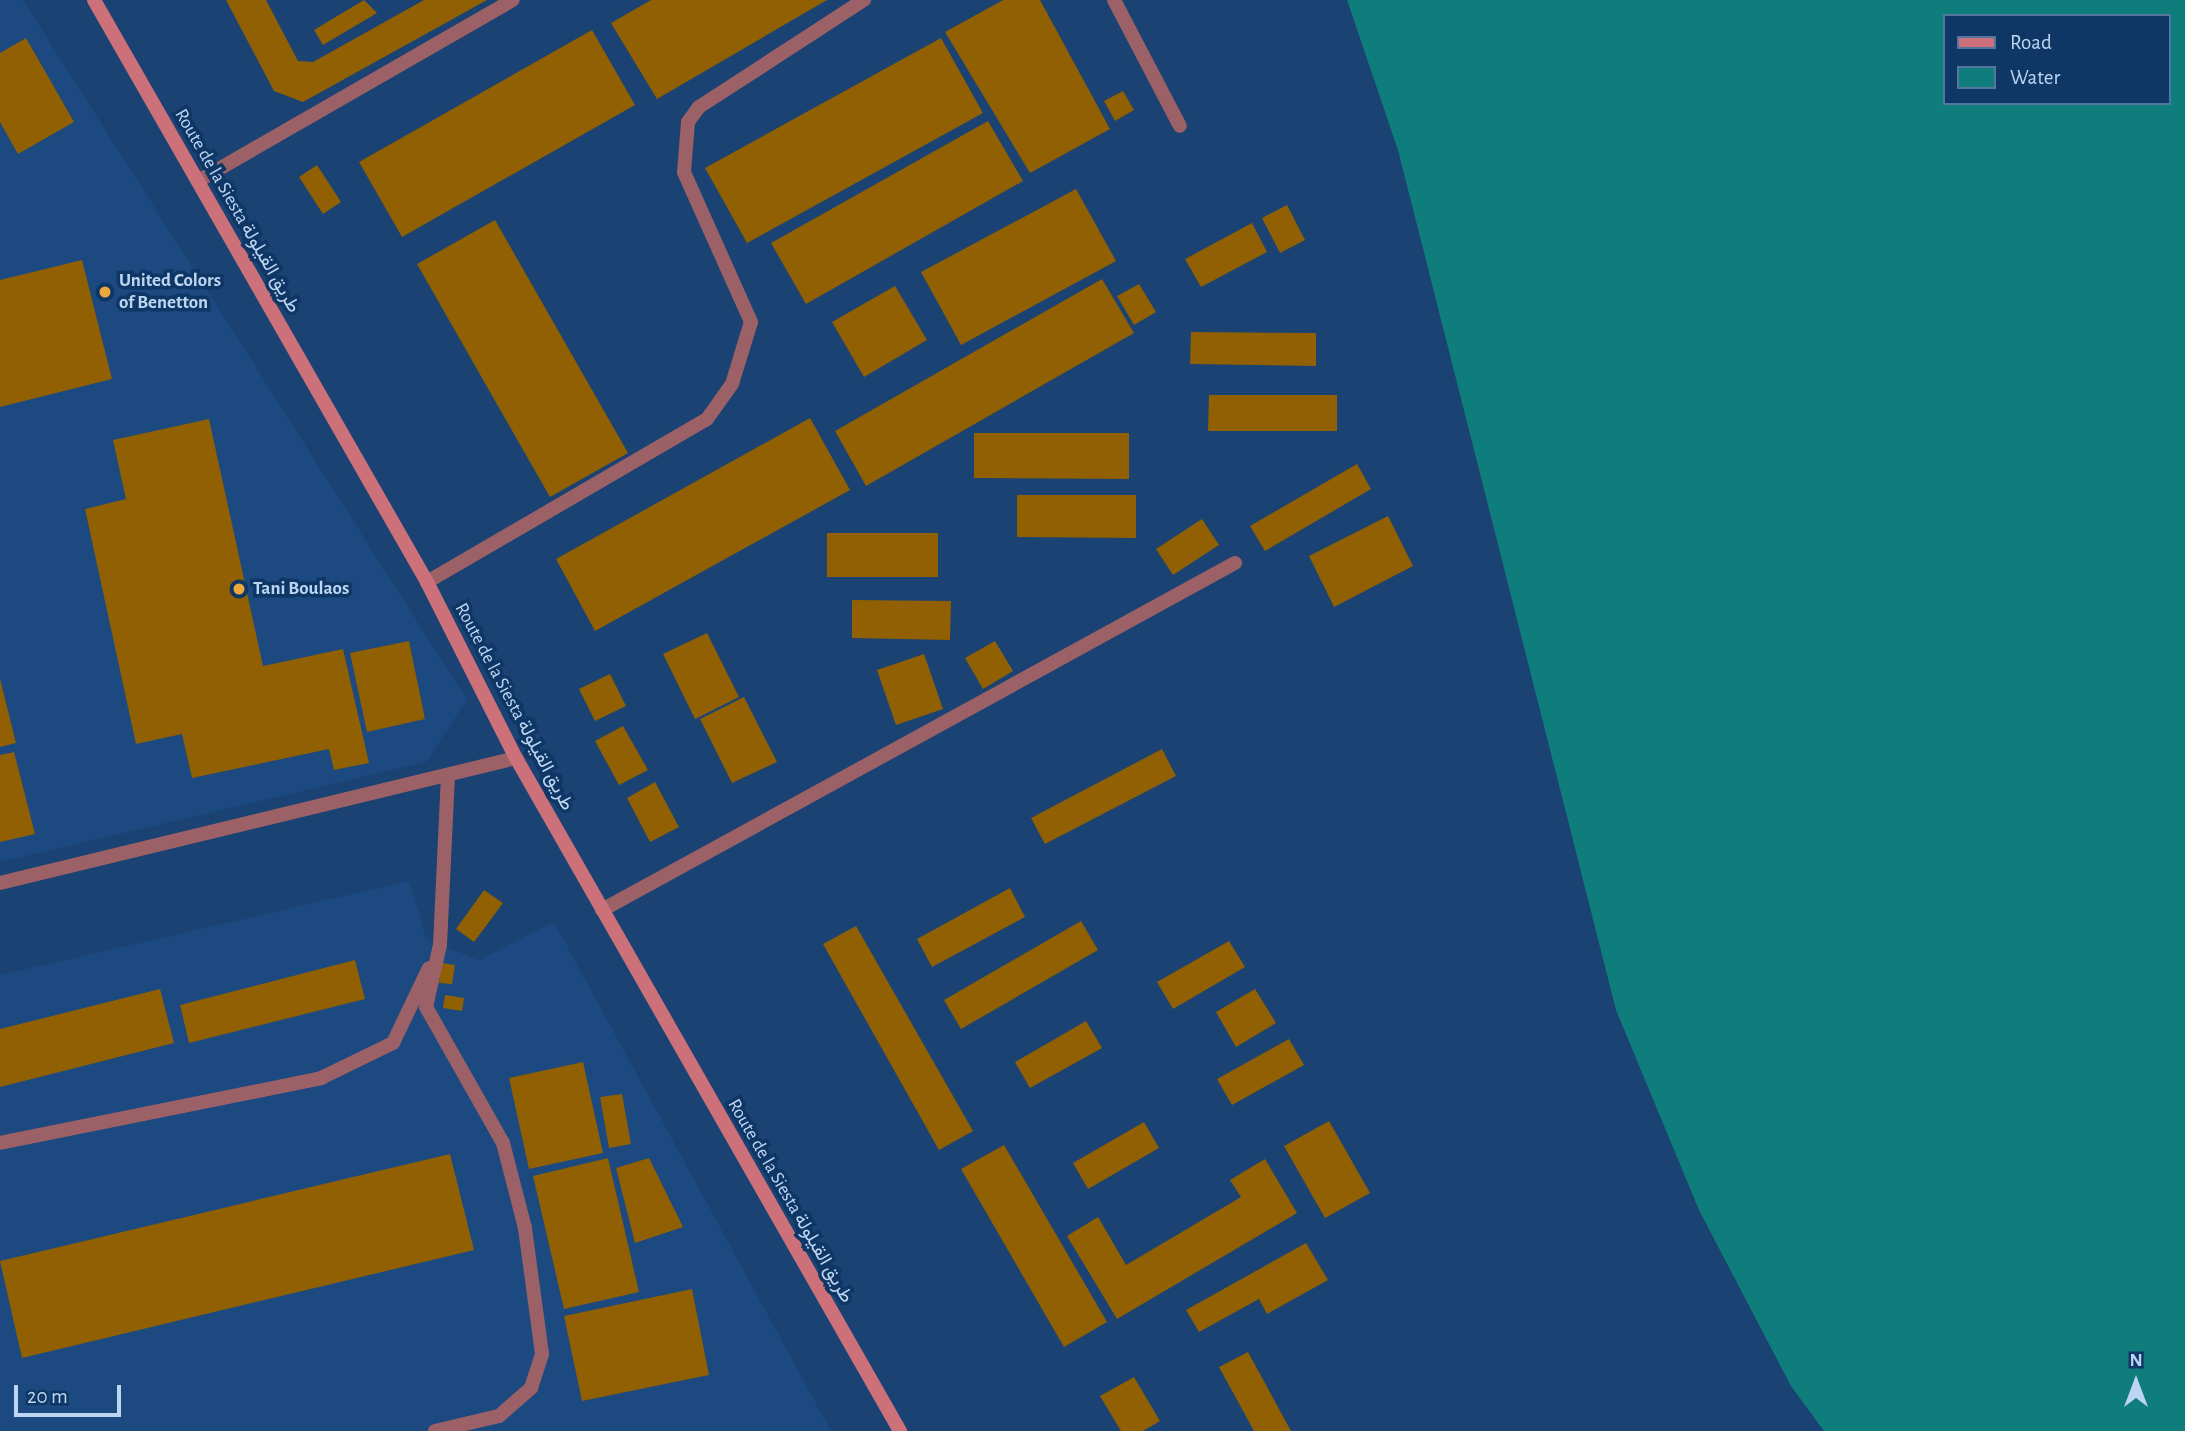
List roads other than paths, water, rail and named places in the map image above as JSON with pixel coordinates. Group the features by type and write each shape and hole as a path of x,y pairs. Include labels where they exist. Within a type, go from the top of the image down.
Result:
{"main road":[{"name":"Route de la Siesta طريق القيلولة","path":"94,0 427,582 516,758 900,1431"}],"street":[{"path":"198,181 513,0"},
{"path":"427,582 707,419 732,384 751,322 684,172 688,122 699,107 864,0"},
{"path":"1114,0 1180,126"},
{"path":"602,910 1235,563"},
{"path":"0,883 516,758"},
{"path":"435,1431 499,1416 531,1388 542,1354 525,1228 503,1143 426,1007 440,945 448,775"},
{"path":"0,1143 321,1078 393,1044 440,945"}],"water":[{"path":"1347,0 2185,0 2185,1431 1824,1431 1791,1386 1699,1210 1616,1010 1398,150"}],"place":[{"name":"United Colors of Benetton","path":"105,292"},
{"name":"Tani Boulaos","path":"239,589"}]}
